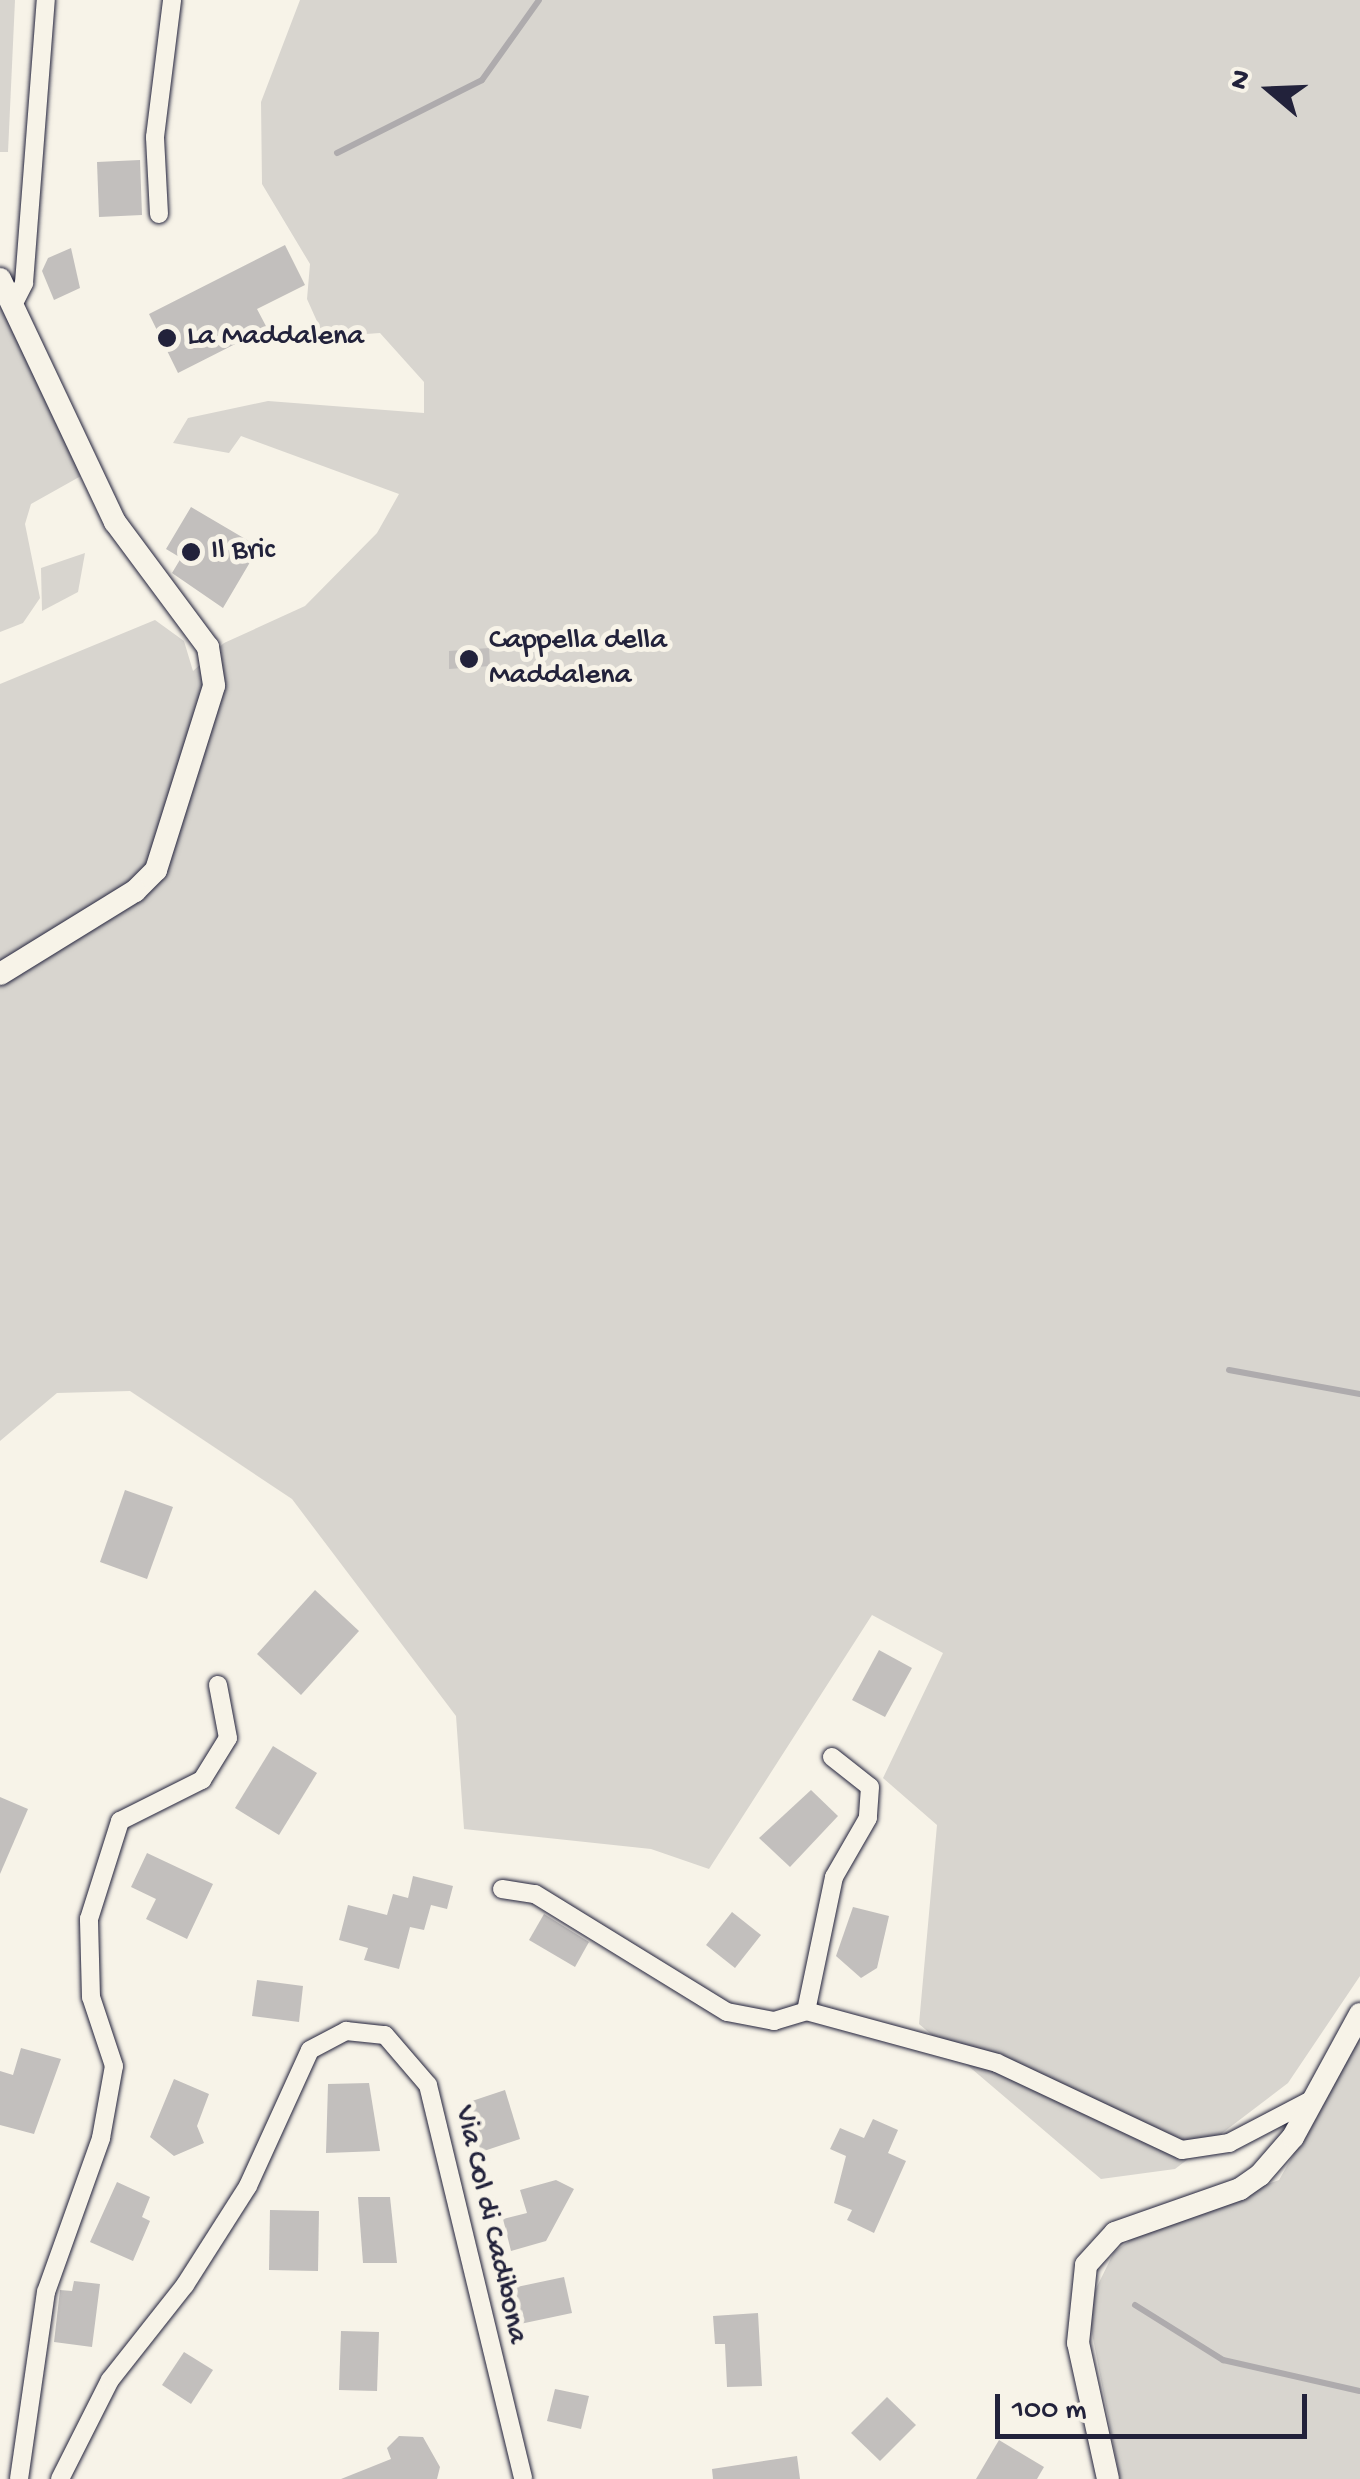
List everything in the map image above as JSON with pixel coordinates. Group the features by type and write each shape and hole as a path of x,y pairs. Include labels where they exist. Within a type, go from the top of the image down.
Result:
{"street":[{"path":"12,307 24,283 46,0"},
{"path":"159,214 155,136 172,0"},
{"path":"0,279 115,522 208,648 214,686 156,870 135,892 0,974"},
{"path":"18,2479 46,2292 101,2138 114,2066 90,1997 89,1919 120,1822 202,1780 228,1738 218,1686"},
{"path":"806,2011 834,1877 868,1818 870,1787 832,1756"},
{"path":"502,1889 535,1894 726,2012 774,2021 806,2011 997,2064 1182,2150 1229,2143 1313,2099"},
{"path":"1108,2479 1078,2343 1086,2265 1115,2233 1240,2189 1260,2175 1313,2099 1360,2014"},
{"name":"Via Col di Cadibona","path":"60,2479 110,2380 185,2285 248,2186 310,2050 346,2032 385,2035 428,2085 524,2479"}],"shaded area":[{"path":"0,0 15,0 8,152 0,152"},
{"path":"300,0 1360,0 1360,1976 1288,2083 1175,2169 1101,2179 919,2024 937,1825 883,1778 943,1653 872,1615 709,1869 651,1849 464,1829 456,1716 292,1499 130,1391 57,1393 0,1441 0,684 155,620 184,641 193,671 224,643 305,606 377,533 399,494 241,436 229,453 173,443 188,418 268,401 424,413 424,382 380,333 324,337 307,299 310,264 262,184 261,102"},
{"path":"0,302 81,476 31,504 25,524 40,598 23,623 0,632"},
{"path":"85,553 78,592 42,611 41,568"},
{"path":"1360,2038 1360,2479 1120,2479 1087,2307 1114,2252 1150,2226 1279,2180"}],"building":[{"path":"140,160 142,215 99,217 97,162"},
{"path":"285,245 305,285 257,309 267,328 178,373 149,314"},
{"path":"71,248 80,288 54,300 42,271 48,258"},
{"path":"191,507 259,547 223,608 172,573 181,558 166,549"},
{"name":"Cappella della Maddalena","path":"489,648 490,666 449,669 449,651"},
{"path":"125,1490 173,1507 147,1579 100,1562"},
{"path":"315,1590 359,1631 301,1695 257,1654"},
{"path":"879,1650 912,1668 885,1717 852,1700"},
{"path":"273,1746 317,1773 279,1835 235,1808"},
{"path":"811,1790 838,1816 790,1867 759,1838"},
{"path":"0,1797 28,1809 0,1874"},
{"path":"147,1853 213,1884 187,1939 146,1919 156,1899 131,1887"},
{"path":"413,1876 453,1886 447,1909 431,1905 424,1930 410,1927 399,1969 364,1960 368,1948 339,1940 348,1905 387,1915 393,1894 408,1898"},
{"path":"853,1907 889,1916 877,1968 861,1978 836,1956"},
{"path":"732,1912 761,1935 735,1968 706,1945"},
{"path":"544,1914 589,1942 575,1967 529,1940"},
{"path":"257,1980 303,1986 299,2022 252,2016"},
{"path":"21,2048 61,2059 34,2134 0,2125 0,2071 13,2075"},
{"path":"174,2079 209,2094 197,2126 204,2143 174,2156 150,2137"},
{"path":"369,2083 380,2151 326,2153 328,2084"},
{"path":"505,2090 520,2139 481,2152 466,2103"},
{"path":"873,2119 898,2130 888,2153 906,2161 874,2233 847,2220 852,2210 834,2203 846,2156 830,2149 840,2128 864,2138"},
{"path":"556,2180 574,2189 546,2241 511,2251 503,2219 527,2213 520,2190"},
{"path":"117,2182 150,2197 142,2217 150,2221 133,2261 90,2242"},
{"path":"358,2197 390,2197 397,2263 363,2263"},
{"path":"270,2210 319,2211 318,2271 269,2270"},
{"path":"564,2277 572,2313 520,2324 512,2288"},
{"path":"74,2281 100,2284 92,2347 54,2342 60,2290 72,2291"},
{"path":"758,2313 762,2386 727,2387 725,2344 715,2344 713,2316"},
{"path":"341,2331 379,2332 377,2391 339,2390"},
{"path":"184,2352 213,2370 191,2404 162,2385"},
{"path":"555,2389 589,2396 581,2429 547,2421"},
{"path":"887,2397 916,2425 880,2461 851,2433"},
{"path":"399,2436 423,2437 440,2467 437,2479 341,2479 391,2459 387,2448"},
{"path":"999,2440 1044,2467 1037,2479 976,2479"},
{"path":"797,2456 800,2479 713,2479 712,2469"}],"waterway":[{"path":"337,153 482,80 539,0"},
{"path":"1229,1370 1360,1394"},
{"path":"1135,2305 1223,2360 1360,2391"}],"place":[{"name":"La Maddalena","path":"167,338"},
{"name":"Il Bric","path":"191,552"},
{"name":"Cappella della Maddalena","path":"469,659"}]}
